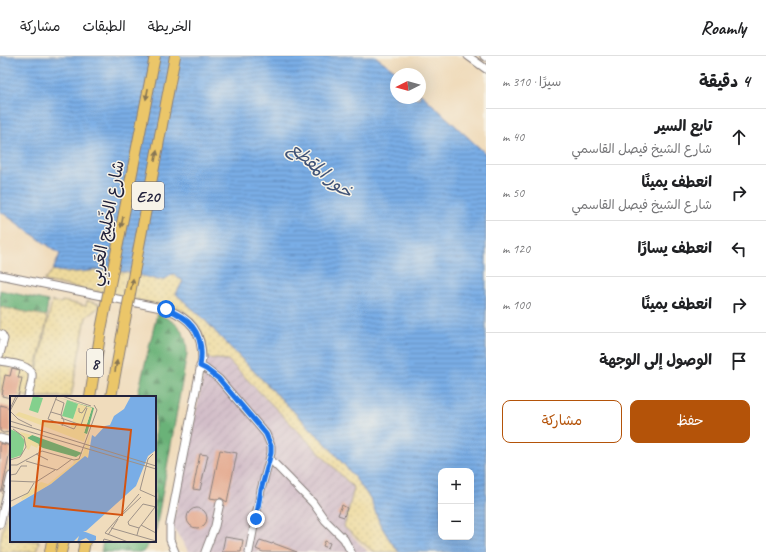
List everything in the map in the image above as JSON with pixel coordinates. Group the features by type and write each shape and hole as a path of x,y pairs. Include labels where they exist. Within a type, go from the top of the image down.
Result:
{"highway":[{"name":"شارع الخَلِيج العَربِي","path":"90,396 101,330 155,56"},
{"name":"E20","path":"122,336 176,56"},
{"name":"8","path":"111,396 122,336"},
{"path":"50,552 52,542"},
{"path":"62,552 64,542"},
{"path":"83,552 85,542"}],"street":[{"path":"468,56 486,69"},
{"path":"0,275 175,312 189,322 199,336 202,347 200,366 170,528 170,540 175,552"},
{"path":"0,334 4,339 0,354"},
{"path":"0,361 25,367 29,370 32,376 28,396"},
{"path":"200,366 219,379 266,434 271,446 270,459 261,490 249,552"},
{"path":"0,438 10,441"},
{"path":"270,459 313,503 325,520 344,539 351,552"},
{"path":"0,524 10,480"},
{"path":"205,552 214,530 220,503"}],"shaded area":[{"path":"207,358 228,360 354,488 344,527 368,552 189,552 172,526"}],"green space":[{"path":"0,290 48,301 46,316 0,307"},
{"path":"157,314 171,320 180,328 187,346 187,354 156,529 156,396 137,396"},
{"path":"103,542 150,542 143,552 101,552"}],"sand":[{"path":"53,270 68,272 102,270 115,271 158,280 165,279 172,273 183,281 176,294 204,319 329,447 370,498 380,524 399,552 374,552 344,527 354,488 228,360 207,358 203,336 197,324 181,309 44,281"},
{"path":"52,301 61,303 62,301 86,306 87,301 100,304 98,308 86,317 71,396 31,396"},
{"path":"0,307 46,316 47,320 30,396 0,392"},
{"path":"10,496 10,542 39,542 36,552 0,552 0,542"}],"water":[{"name":"خور المقطع","path":"0,56 375,56 392,68 390,68 390,104 426,104 426,99 486,154 486,552 399,552 380,524 370,498 329,447 204,319 176,294 183,281 173,274 165,279 158,280 115,271 102,270 68,272 53,270 60,254 0,211"}],"building":[{"path":"12,368 20,370 18,378 22,378 18,396 10,396 10,398 2,396 2,390 5,375 10,376"},
{"path":"0,405 10,408 10,432 3,433 0,431"},
{"path":"0,443 10,446 10,451 2,491 0,491"},
{"path":"220,450 237,453 227,502 221,498 210,498"},
{"path":"200,454 208,455 200,490 193,489"},
{"path":"342,505 347,508 344,517 338,515"},
{"path":"197,508 204,511 207,518 204,525 197,528 190,525 187,518 190,511"},
{"path":"225,537 243,540 241,552 222,552"},
{"path":"260,540 297,552 263,552 256,549"},
{"path":"325,541 330,543 328,548 323,546"}],"route":[{"path":"166,309 185,318 193,326 199,336 202,347 202,359 200,366 219,379 270,440 271,453 261,490 256,519"}]}
